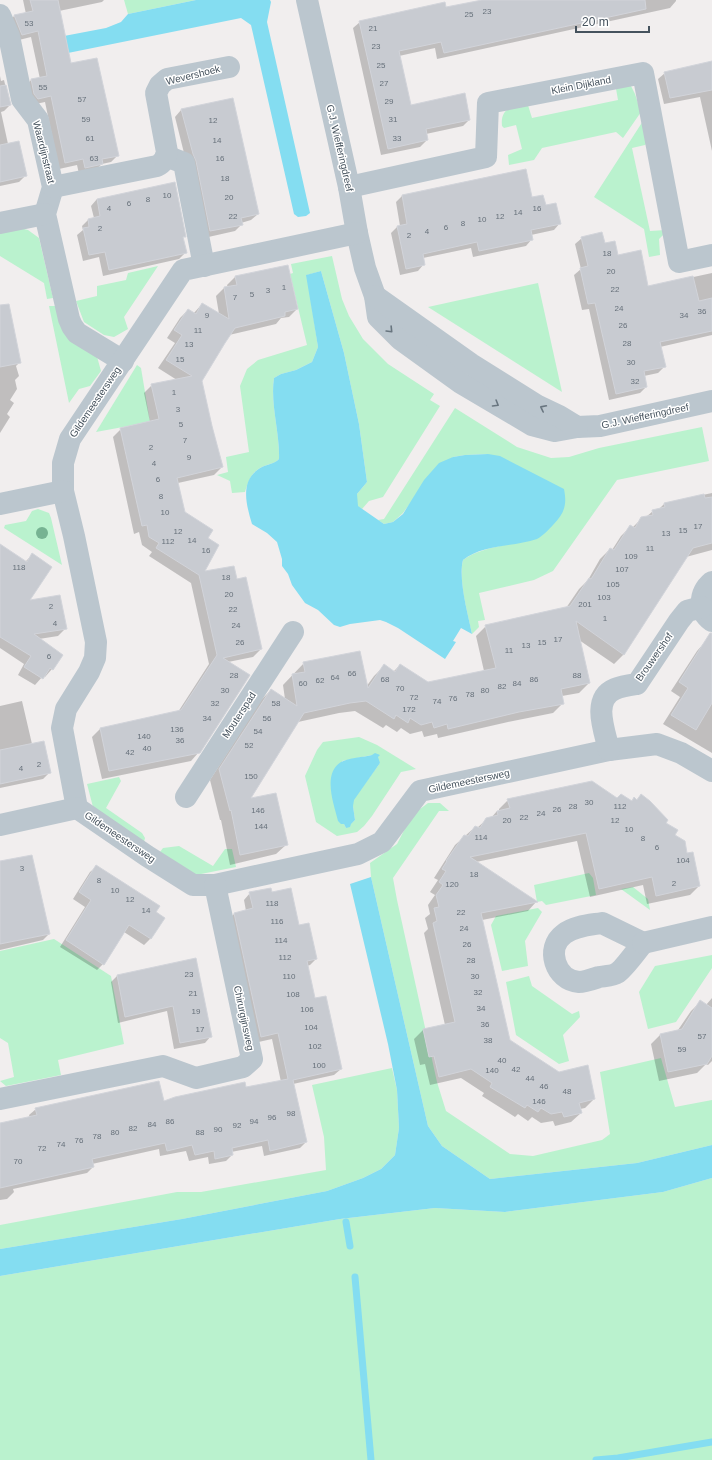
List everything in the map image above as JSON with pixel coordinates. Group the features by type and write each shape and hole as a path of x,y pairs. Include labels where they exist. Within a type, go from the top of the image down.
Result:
{"street":[{"name":"G.J. Wiefferingdreef","path":"307,0 357,233 365,268 375,296 378,318 400,339 461,383 532,425 555,431 577,427 600,426 712,401"},
{"name":"Waardijnstraat","path":"0,15 9,36 22,99 38,120 53,187 46,214 69,319 77,332 123,360"},
{"name":"Wevershoek","path":"166,156 167,152 156,93 160,85 167,79 229,67"},
{"name":"Klein Dijkland","path":"348,187 486,157 488,103 643,73 679,262 712,255"},
{"path":"53,187 157,166 161,164 166,156 184,163 204,266"},
{"path":"0,224 46,214"},
{"name":"Gildemeestersweg","path":"357,233 183,270 70,439 63,463 63,491 96,642 95,658 89,672 66,710 62,728 77,808 192,885 215,885 358,854 382,842 420,791 609,750 657,744 681,753 712,771"},
{"path":"0,504 63,491"},
{"name":"Brouwershof","path":"609,750 601,712 604,698 609,692 616,688 637,684 687,611 707,614 702,600 704,592 712,582"},
{"name":"Mouterspad","path":"186,797 292,632"},
{"path":"0,824 77,808"},
{"name":"Chirurgijnsweg","path":"0,1099 163,1066 196,1078 243,1067 252,1059 215,885"},
{"path":"643,943 712,927"}],"green space":[{"path":"124,0 196,0 128,14"},
{"path":"615,83 631,86 641,112 623,138 616,132 542,148 534,160 509,165 508,155 522,149 516,125 504,128 502,126 503,115 508,109 527,102 532,118 618,100"},
{"path":"643,121 647,143 645,145 632,148 650,231 666,230 666,232 659,239 660,255 649,257 644,229 594,197"},
{"path":"20,228 28,230 39,238 53,298 47,299 44,283 0,256 0,232"},
{"path":"332,256 342,299 349,316 363,339 388,364 434,394 430,400 440,406 383,497 369,501 362,509 357,506 357,494 367,482 359,424 344,353 321,271 307,275 318,347 312,362 274,378 273,398 279,459 274,463 258,469 252,475 245,492 232,493 230,481 217,475 228,472 226,457 249,452 240,386 247,369 258,360 307,345 290,274 293,273 291,264"},
{"path":"158,266 124,317 128,329 114,337 104,335 84,322 76,301 97,296 97,286 126,280 128,273"},
{"path":"538,283 562,392 428,307"},
{"path":"49,306 56,306 96,353 101,371 90,386 79,389 69,403"},
{"path":"137,365 141,368 150,422 96,432"},
{"path":"455,408 517,447 551,458 569,457 599,448 702,427 709,461 617,480 553,571 534,580 479,593 485,620 478,621 479,627 472,634 463,587 463,560 488,549 538,538 488,454 453,457 414,498 403,513 393,522 384,524 378,520 384,519"},
{"path":"38,509 49,513 62,565 4,528 5,525 26,521 32,511"},
{"path":"359,737 377,745 416,769 401,772 372,816 357,832 337,836 316,822 305,776 317,750 323,742","holes":["372,755 380,763 353,800 355,820 346,828 344,824 342,761"]},
{"path":"119,777 121,781 106,808 142,833 145,838 144,842 93,807 87,784"},
{"path":"428,803 440,803 449,811 439,811 393,878 437,1082 446,1111 510,1154 533,1156 602,1140 610,1134 600,1072 661,1058 675,1107 712,1100 712,1145 637,1163 490,1179 442,1146 428,1126 371,877 370,863 397,844 412,815"},
{"path":"179,846 213,866 225,849 232,849 236,867 196,875 160,852 163,848"},
{"path":"589,873 593,878 596,895 546,905 542,901 537,902 534,885"},
{"path":"633,887 648,899 650,910 621,889"},
{"path":"538,908 542,912 525,941 528,966 502,971 491,925 496,916"},
{"path":"54,939 111,976 124,1044 58,1060 61,1075 6,1086 0,1081 14,1077 8,1043 0,1038 0,951"},
{"path":"712,955 712,968 676,1022 648,1029 639,992 655,966"},
{"path":"529,976 532,986 572,1014 579,1011 580,1017 563,1035 569,1061 559,1064 516,1035 506,982"},
{"path":"392,1068 397,1090 399,1128 395,1155 381,1169 363,1178 327,1191 182,1219 0,1249 0,1225 177,1192 201,1192 326,1170 324,1137 312,1085"},
{"path":"712,1178 712,1460 0,1460 0,1276 340,1219 435,1208 505,1212 663,1192"}],"water":[{"path":"196,0 270,0 271,2 267,22 310,213 306,216 298,217 294,214 251,25 241,18 58,55 43,40 106,28 121,22 128,14"},
{"path":"321,271 344,353 359,424 367,482 357,494 358,506 384,524 393,522 403,514 424,480 439,463 453,457 465,455 488,454 500,456 564,489 565,504 563,512 557,521 539,538 528,542 489,548 463,560 463,586 472,634 461,628 453,641 456,642 445,659 398,628 380,620 350,624 340,627 334,625 318,610 305,603 292,585 288,574 282,566 282,559 277,542 267,533 252,524 246,500 247,485 255,472 279,459 273,398 274,378 312,362 318,347 306,275"},
{"path":"375,753 380,755 378,757 380,763 354,800 353,806 355,820 350,827 346,828 344,824 341,824 338,821 334,806 331,790 332,774 335,767 341,762"},
{"path":"371,877 428,1126 442,1146 490,1179 637,1163 712,1145 712,1178 663,1192 505,1212 435,1208 340,1219 0,1276 0,1249 182,1219 327,1191 363,1178 381,1169 395,1155 399,1128 397,1090 388,1044 350,884"}],"building":[{"path":"30,0 58,0 71,63 97,58 119,156 102,159 103,164 85,168 83,159 65,163 51,96 38,99 34,94 31,79 47,76 38,31 22,35 14,15 33,11"},
{"path":"482,0 645,0 646,9 444,53 441,42 399,51 411,105 465,93 470,120 426,129 428,140 388,149 359,21 445,2 446,7"},
{"path":"712,61 712,90 670,98 664,72"},
{"path":"6,85 11,105 0,107 0,86"},
{"path":"233,98 259,214 241,218 243,225 210,231 196,161 181,109"},
{"path":"19,141 27,176 0,182 0,145"},
{"path":"526,169 532,197 543,195 546,205 556,203 561,224 531,230 533,240 479,251 477,242 423,254 425,265 406,269 397,226 407,224 402,195"},
{"path":"175,182 186,237 183,237 187,253 109,270 105,252 89,255 83,228 89,227 88,219 100,216 97,199"},
{"path":"602,232 605,243 615,241 618,255 641,250 648,286 693,276 699,301 712,298 712,331 660,342 666,367 644,371 647,387 616,394 595,303 588,304 580,268 588,266 581,237"},
{"path":"288,265 298,309 285,312 285,316 235,328 202,381 223,467 177,478 185,512 213,530 208,538 219,545 205,571 234,566 237,579 246,577 262,649 223,658 250,675 200,753 109,771 100,728 181,710 217,655 199,575 156,548 159,543 149,537 147,525 142,526 120,428 159,419 151,384 192,376 166,360 182,335 174,330 188,309 196,314 202,303 229,319 224,287 237,285 235,276"},
{"path":"9,304 21,363 0,367 0,305"},
{"path":"704,494 705,498 712,497 712,543 693,548 624,655 576,621 590,683 561,689 564,704 519,712 448,729 447,724 434,728 432,722 421,725 410,718 408,723 396,715 394,719 366,701 304,713 251,798 276,793 288,845 240,855 231,810 230,811 219,769 271,689 297,706 292,674 305,672 303,662 360,651 368,688 384,664 395,672 400,664 428,682 496,668 485,625 570,606 589,578 591,579 610,548 614,550 630,525 635,528 641,517 653,515 652,510 665,507 664,503"},
{"path":"0,544 27,562 32,553 52,567 30,600 60,595 67,629 34,634 63,655 53,670 50,668 43,679 24,667 31,656 0,637"},
{"path":"710,633 712,633 712,703 696,730 671,715 688,688 679,682"},
{"path":"44,741 51,773 0,784 0,750"},
{"path":"592,781 617,798 621,794 632,801 634,797 637,800 641,794 650,801 668,820 666,823 678,830 675,835 685,841 687,853 693,852 700,886 656,896 652,877 599,889 586,833 470,857 538,902 481,913 510,1040 559,1072 588,1065 595,1099 579,1103 582,1113 564,1117 562,1112 551,1114 541,1108 538,1112 527,1105 525,1108 490,1087 492,1083 471,1069 439,1077 434,1056 429,1057 423,1029 455,1022 433,923 437,921 434,908 439,907 436,895 443,885 439,882 446,871 442,869 446,861 464,835 468,836 475,826 480,828 486,818 498,815 497,811 510,808 507,799"},
{"path":"32,855 50,934 0,944 0,861"},
{"path":"96,865 160,906 156,912 165,918 151,939 129,925 104,965 66,940 91,900 79,892"},
{"path":"271,888 272,892 291,888 299,925 309,923 317,959 307,961 315,998 326,996 342,1069 293,1080 307,1142 270,1151 268,1140 232,1148 233,1155 215,1159 214,1151 195,1155 192,1145 167,1151 165,1143 92,1159 94,1167 0,1188 0,1123 37,1115 35,1108 159,1081 164,1101 175,1097 245,1082 246,1087 288,1079 278,1033 261,1037 234,913 253,908 249,892"},
{"path":"196,958 212,1037 180,1043 173,1006 125,1017 117,975"},
{"path":"700,1000 712,1008 712,1056 707,1064 668,1072 660,1034 682,1029"}],"waterway":[{"path":"346,1222 350,1246"},
{"path":"355,1277 371,1460"},
{"path":"596,1460 618,1458 712,1442"}]}
